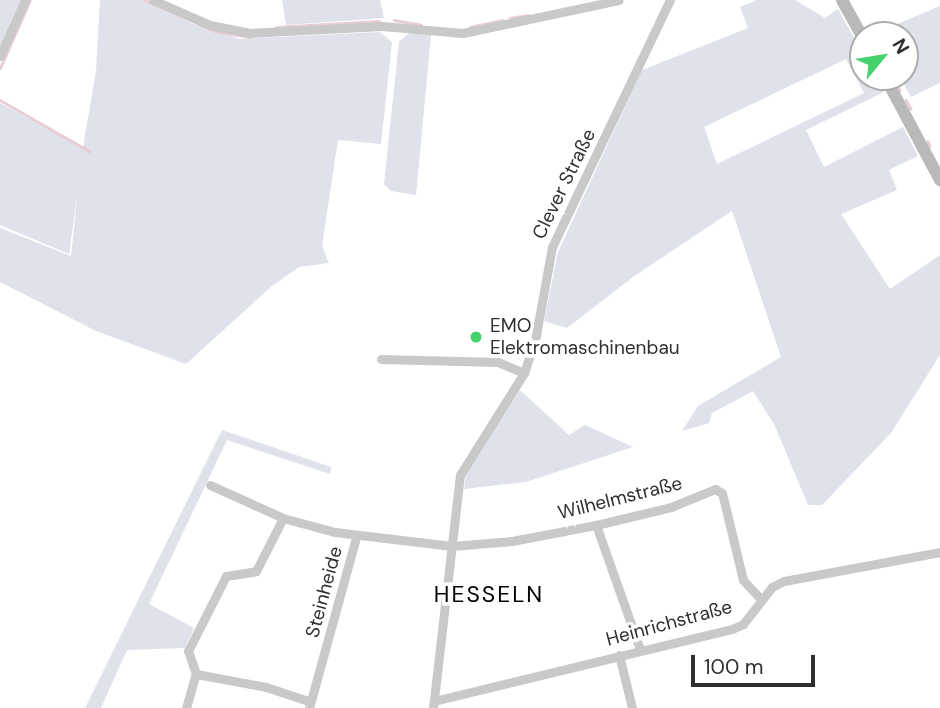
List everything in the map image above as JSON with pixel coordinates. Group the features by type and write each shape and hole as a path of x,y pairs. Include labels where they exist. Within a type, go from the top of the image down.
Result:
{"main road":[{"path":"842,0 854,21"},
{"path":"892,91 940,180"}],"street":[{"path":"0,56 25,0"},
{"path":"153,0 210,26 250,33 382,26 463,33 566,11 595,2 619,0"},
{"path":"565,0 566,11"},
{"name":"Clever Straße","path":"433,705 465,464 524,373 536,335 552,247 670,0"},
{"path":"381,359 499,362 524,373"},
{"path":"210,485 283,518 356,537"},
{"name":"Wilhelmstraße","path":"452,546 512,541 596,525 671,507 715,489 722,493 743,580 760,598"},
{"path":"186,708 196,674 188,651 226,576 256,571 283,518"},
{"path":"596,525 640,649"},
{"name":"Steinheide","path":"310,705 356,537 452,546"},
{"name":"Heinrichstraße","path":"433,705 640,649 732,629 743,624 760,598 784,581 940,552"},
{"path":"619,655 632,708"},
{"path":"196,674 266,687 310,705"}],"shaded area":[{"path":"0,0 21,0 0,48"},
{"path":"100,0 144,0 193,24 240,39 380,32 392,42 381,144 338,140 322,246 329,263 299,267 272,286 186,364 96,331 0,282 0,228 71,256 78,190 69,254 0,225 0,103 83,147 96,71"},
{"path":"282,0 380,0 384,18 286,25"},
{"path":"757,0 795,0 825,18 838,9 849,29 849,65 846,59 704,127 717,164 864,93 863,91 883,91 806,130 824,167 903,127 918,156 889,170 897,190 841,214 890,289 940,255 940,355 891,433 822,505 808,505 774,424 753,391 712,413 709,423 682,431 698,406 781,357 732,211 633,277 567,328 544,321 558,252 642,70 748,28 740,7"},
{"path":"940,6 940,83 911,97 908,91 919,91 919,21 904,21"},
{"path":"409,33 431,35 416,195 391,191 384,184 399,42"},
{"path":"520,390 569,435 585,425 633,447 526,482 464,489 466,475 478,453"},
{"path":"222,430 331,467 330,474 227,440 149,604 194,628 185,648 127,650 101,708 85,708"}],"waterway":[{"path":"0,68 30,0"},
{"path":"145,0 215,31 250,37"},
{"path":"510,18 528,15"},
{"path":"394,20 421,25"},
{"path":"470,27 502,20"},
{"path":"276,27 379,21"},
{"path":"0,100 89,151"},
{"path":"906,100 911,109"},
{"path":"928,141 930,146"}],"place":[{"name":"EMO Elektromaschinenbau","path":"476,337"}],"district":[{"name":"HESSELN","path":"489,594"}]}
